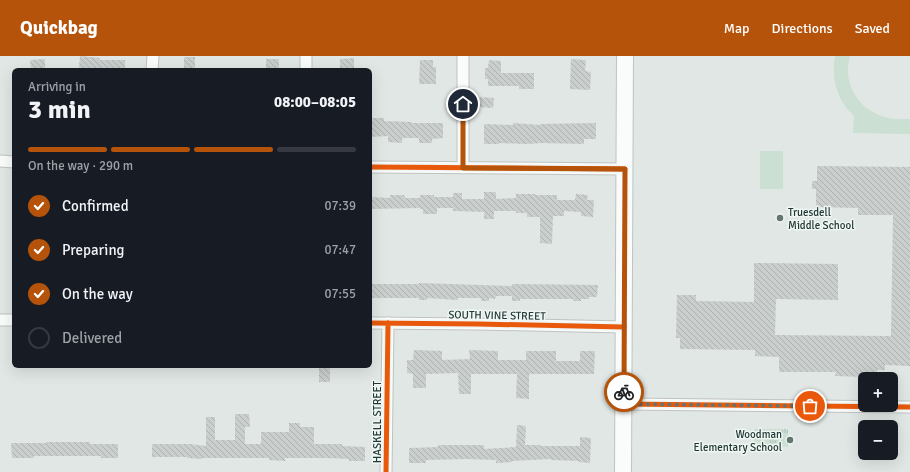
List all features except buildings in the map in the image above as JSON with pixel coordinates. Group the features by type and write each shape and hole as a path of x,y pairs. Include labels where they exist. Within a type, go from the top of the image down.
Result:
{"main road":[{"path":"623,472 625,56"}],"street":[{"path":"152,68 153,56"},
{"path":"306,56 306,68"},
{"path":"463,56 463,168"},
{"path":"0,161 12,162"},
{"path":"372,167 625,169"},
{"path":"0,320 12,320"},
{"name":"SOUTH VINE STREET","path":"372,323 624,328"},
{"name":"HASKELL STREET","path":"386,472 388,324"},
{"path":"624,404 910,407"}],"green space":[{"path":"835,56 850,56 848,76 854,94 860,102 875,113 885,117 894,119 910,119 910,134 853,133 854,116 839,96 835,81"},
{"path":"760,151 783,151 783,189 760,189"},
{"path":"754,429 788,429 788,447 754,446"}],"cycle path":[{"path":"372,167 625,169"},
{"path":"372,323 624,327"},
{"path":"386,472 388,323"},
{"path":"624,404 910,407"}],"way so far":[{"path":"624,392 624,404 810,406"}],"place":[{"name":"Truesdell Middle School","path":"780,218"},
{"name":"Woodman Elementary School","path":"790,440"}],"route":[{"path":"463,104 463,168 625,169 624,392"}]}
